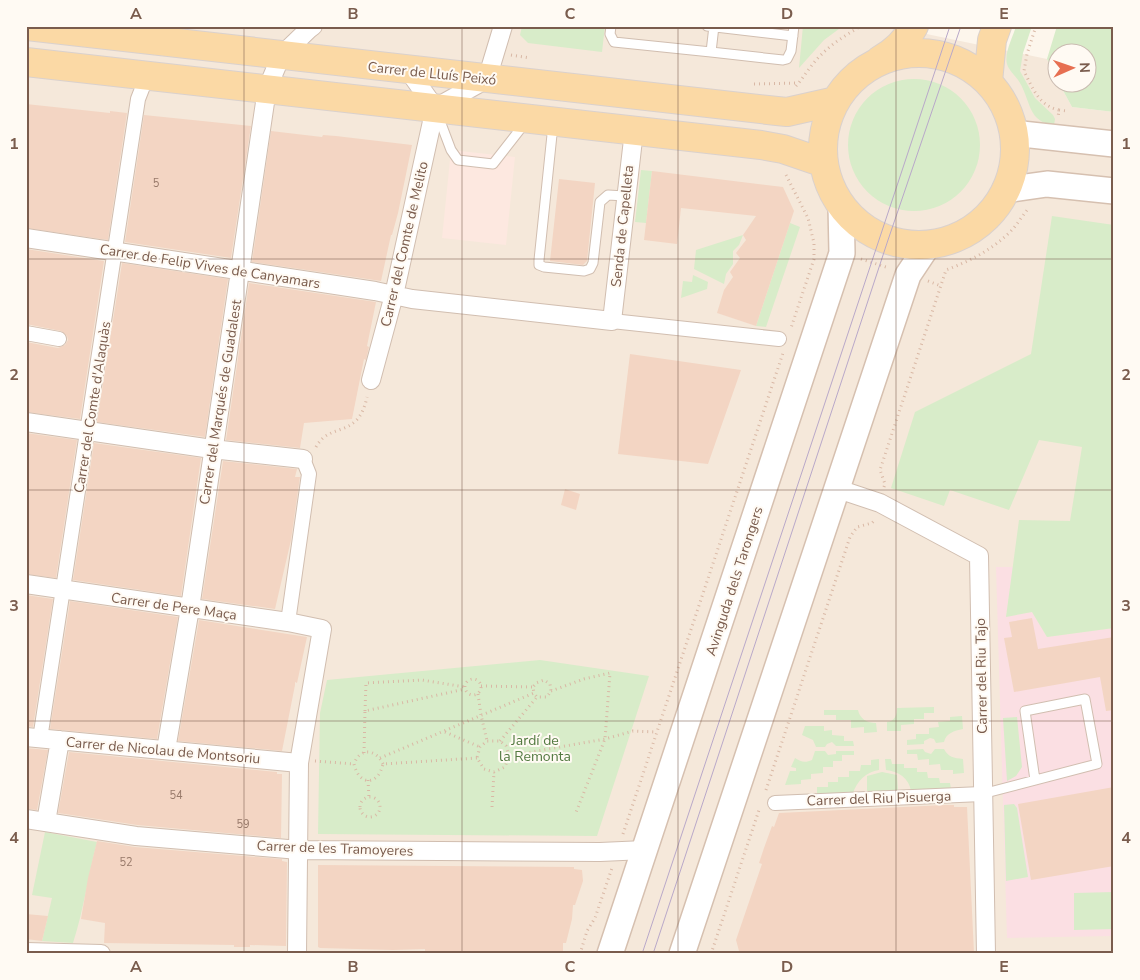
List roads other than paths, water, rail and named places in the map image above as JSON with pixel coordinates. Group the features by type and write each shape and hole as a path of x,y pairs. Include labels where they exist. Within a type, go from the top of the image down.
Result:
{"main road":[{"name":"Carrer de Lluís Peixó","path":"27,26 116,31 281,56 787,112 836,101"},
{"path":"871,66 901,55 921,53 941,55 970,68 988,82 1004,105 1013,133 1014,162 1006,190 996,207 966,232 948,240 928,245 908,244 881,237 859,224 841,205 833,192 824,163 825,131 829,116 845,87 857,75 871,66 890,54 914,26"},
{"path":"988,82 992,40 996,26"},
{"path":"26,62 773,147 824,163"},
{"path":"1013,133 1114,144"},
{"path":"1006,190 1047,184 1114,191"},
{"name":"Avinguda dels Tarongers","path":"610,954 842,253 841,205"},
{"path":"682,954 908,275 928,245"}],"street":[{"path":"281,56 313,26"},
{"path":"408,70 435,108 487,79 502,30"},
{"name":"Carrer del Marqués de Guadalest","path":"166,750 190,608 212,449 267,89 281,56"},
{"name":"Carrer del Comte d'Alaquàs","path":"33,738 64,590 138,99 147,76"},
{"name":"Carrer del Comte de Melito","path":"371,380 394,295 435,108"},
{"name":"Senda de Capelleta","path":"612,321 634,131"},
{"name":"Carrer de Felip Vives de Canyamars","path":"26,238 412,299 612,321"},
{"path":"612,321 779,339"},
{"path":"26,333 59,339"},
{"path":"26,422 212,449 306,466 288,622"},
{"name":"Carrer del Riu Tajo","path":"838,489 880,503 979,556 986,954"},
{"name":"Carrer de Pere Maça","path":"26,584 288,622 322,629 299,763"},
{"name":"Carrer de Nicolau de Montsoriu","path":"33,738 299,763"},
{"path":"46,822 60,740"},
{"path":"297,954 299,763"},
{"name":"Carrer del Riu Pisuerga","path":"767,800 982,794"},
{"name":"Carrer de les Tramoyeres","path":"26,819 136,836 299,850 608,852 645,850"},
{"path":"32,953 101,954"}],"lane":[{"path":"611,26 610,34 614,42 783,60 790,56 793,31 712,26 711,52"},
{"path":"435,108 451,150 458,160 493,164 540,120"},
{"path":"540,120 540,265 584,271 590,269 593,263 600,202 608,195 625,196"},
{"path":"982,794 1097,764 1085,699 1025,711 1035,780"}],"tram line":[{"path":"642,954 950,26"},
{"path":"653,954 888,240 961,26"}],"park label":[{"name":"Jardí de la Remonta","path":"535,748"}]}
